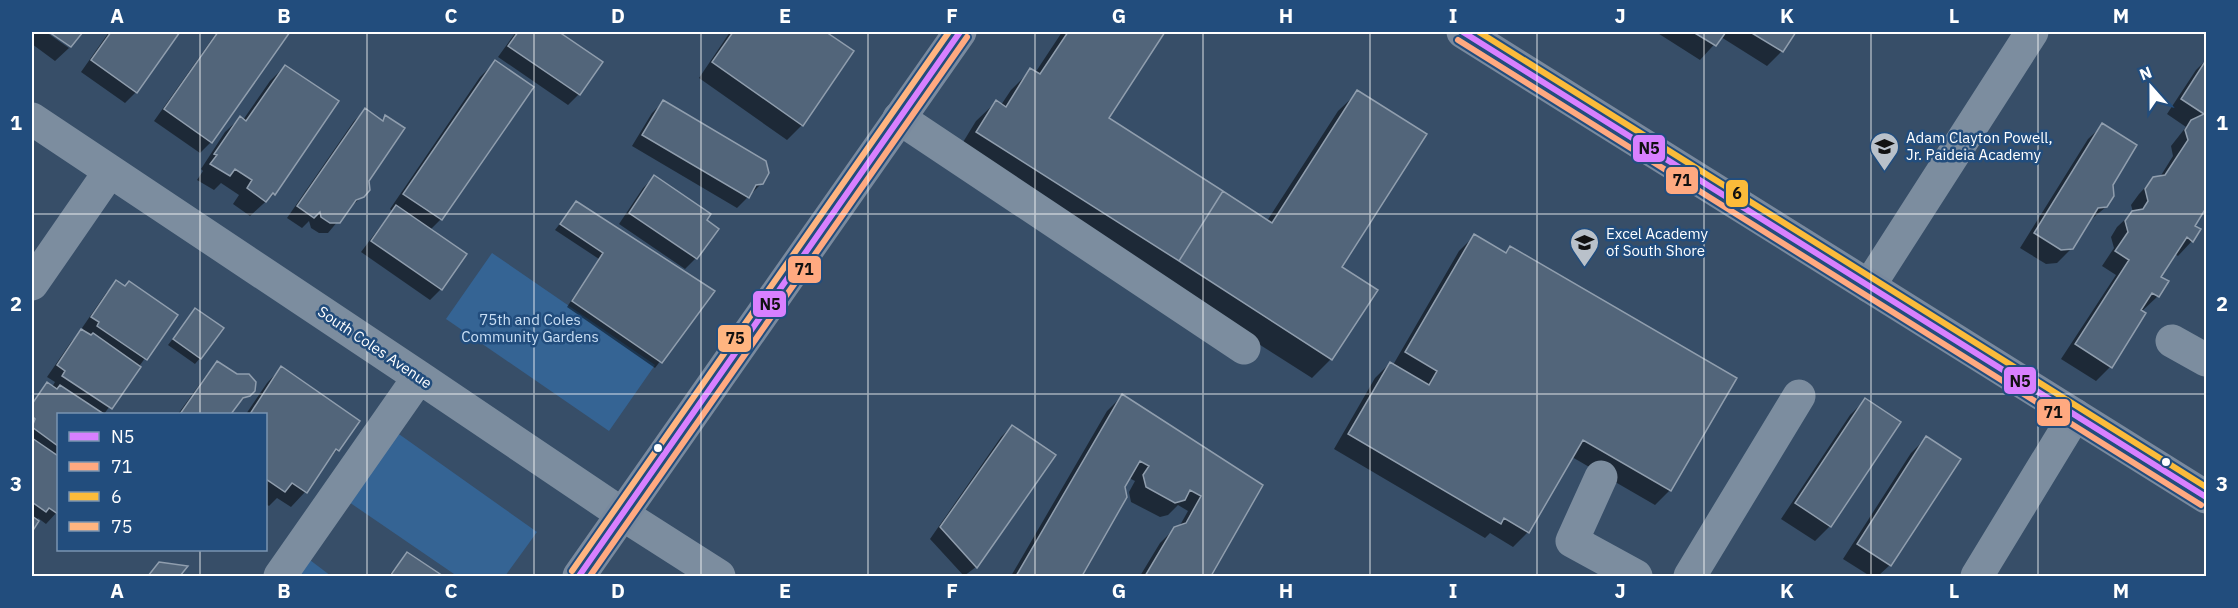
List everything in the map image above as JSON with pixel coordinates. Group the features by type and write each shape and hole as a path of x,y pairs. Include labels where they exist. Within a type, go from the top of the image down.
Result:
{"main road":[{"path":"579,576 960,32"},
{"path":"1463,32 2206,497"}],"street":[{"path":"1869,285 2032,32"},
{"path":"899,118 1244,348"},
{"name":"South Coles Avenue","path":"32,119 622,514 719,576"},
{"path":"32,284 110,171"},
{"path":"2172,341 2206,360"},
{"path":"280,576 419,377"},
{"path":"1690,576 1799,396"},
{"path":"1977,576 2075,415"},
{"path":"1601,477 1572,542 1636,576"}],"green space":[{"name":"75th and Coles Community Gardens","path":"492,253 655,365 609,431 446,319"},
{"path":"396,432 537,532 505,576 457,576 346,500"},
{"path":"306,557 331,576 292,576"}],"building":[{"path":"49,32 83,32 71,47"},
{"path":"111,32 180,32 137,93 91,60"},
{"path":"218,32 290,32 212,143 164,109"},
{"path":"518,32 559,32 603,62 580,95 508,46"},
{"path":"733,32 826,32 854,51 803,126 712,62"},
{"path":"1068,32 1165,32 1109,118 1223,191 1179,261 976,132 996,100 1006,107 1030,68 1040,74"},
{"path":"1693,32 1726,32 1716,46"},
{"path":"1750,32 1796,32 1783,52"},
{"path":"495,60 534,87 442,220 403,194"},
{"path":"2206,60 2206,208 2195,226 2201,229 2193,242 2187,237 2161,277 2169,281 2159,297 2152,293 2141,310 2146,313 2112,368 2075,344 2129,260 2115,251 2128,232 2125,221 2132,211 2143,209 2148,201 2145,189 2153,177 2165,175 2188,140 2185,130 2191,120 2204,114 2181,99"},
{"path":"285,65 339,101 275,195 273,193 266,202 247,188 252,180 235,169 230,176 210,164 217,155 214,154 240,116 246,121"},
{"path":"1357,90 1427,134 1342,267 1378,290 1332,360 1179,261 1223,191 1272,223"},
{"path":"663,100 766,161 769,173 763,184 756,185 749,198 642,135"},
{"path":"365,108 383,121 385,115 405,128 369,181 370,190 364,197 356,200 340,223 330,223 321,217 320,212 314,218 297,206"},
{"path":"2102,123 2137,145 2113,185 2114,196 2107,207 2098,208 2073,249 2061,250 2034,233"},
{"path":"654,175 711,214 707,220 719,229 697,259 629,213"},
{"path":"576,201 715,291 662,363 572,301 603,253 560,224"},
{"path":"396,205 467,254 442,290 371,241"},
{"path":"1474,234 1506,253 1510,246 1737,378 1671,491 1583,440 1529,533 1504,518 1501,524 1348,434 1390,362 1429,385 1437,371 1405,352"},
{"path":"116,280 125,286 129,281 178,315 147,360 97,326 99,322 91,317"},
{"path":"195,308 224,328 201,359 173,339"},
{"path":"81,329 91,335 93,333 141,367 112,409 62,376 65,371 57,365"},
{"path":"217,361 237,374 249,374 256,382 255,391 243,398 232,413 181,413"},
{"path":"281,366 360,421 339,451 336,449 307,493 292,483 285,492 267,480 267,413 251,413"},
{"path":"47,382 57,389 60,385 102,413 57,413 57,445 32,427 35,419 32,416 32,404"},
{"path":"1122,394 1263,485 1211,576 1145,576 1174,527 1186,523 1201,496 1190,490 1185,500 1175,503 1146,487 1143,475 1149,466 1140,461 1125,487 1127,497 1082,576 1016,576"},
{"path":"1865,398 1901,422 1831,527 1795,503"},
{"path":"1012,425 1056,455 977,568 940,527"},
{"path":"1926,436 1961,459 1891,566 1857,544"},
{"path":"32,438 57,455 57,513 49,508 46,512 32,502"},
{"path":"32,516 39,521 32,532"},
{"path":"407,552 443,576 390,576"},
{"path":"159,562 188,566 180,576 148,576"}],"transit line":[{"name":"75","path":"572,571 949,32"},
{"name":"N5","path":"579,576 960,32"},
{"name":"N5","path":"1463,32 2206,497"},
{"name":"6","path":"1479,32 2206,487"},
{"name":"71","path":"590,576 967,37"},
{"name":"71","path":"1458,40 2201,505"}],"place":[{"name":"Adam Clayton Powell, Jr. Paideia Academy","path":"1885,172"},
{"name":"Excel Academy of South Shore","path":"1585,268"}]}
